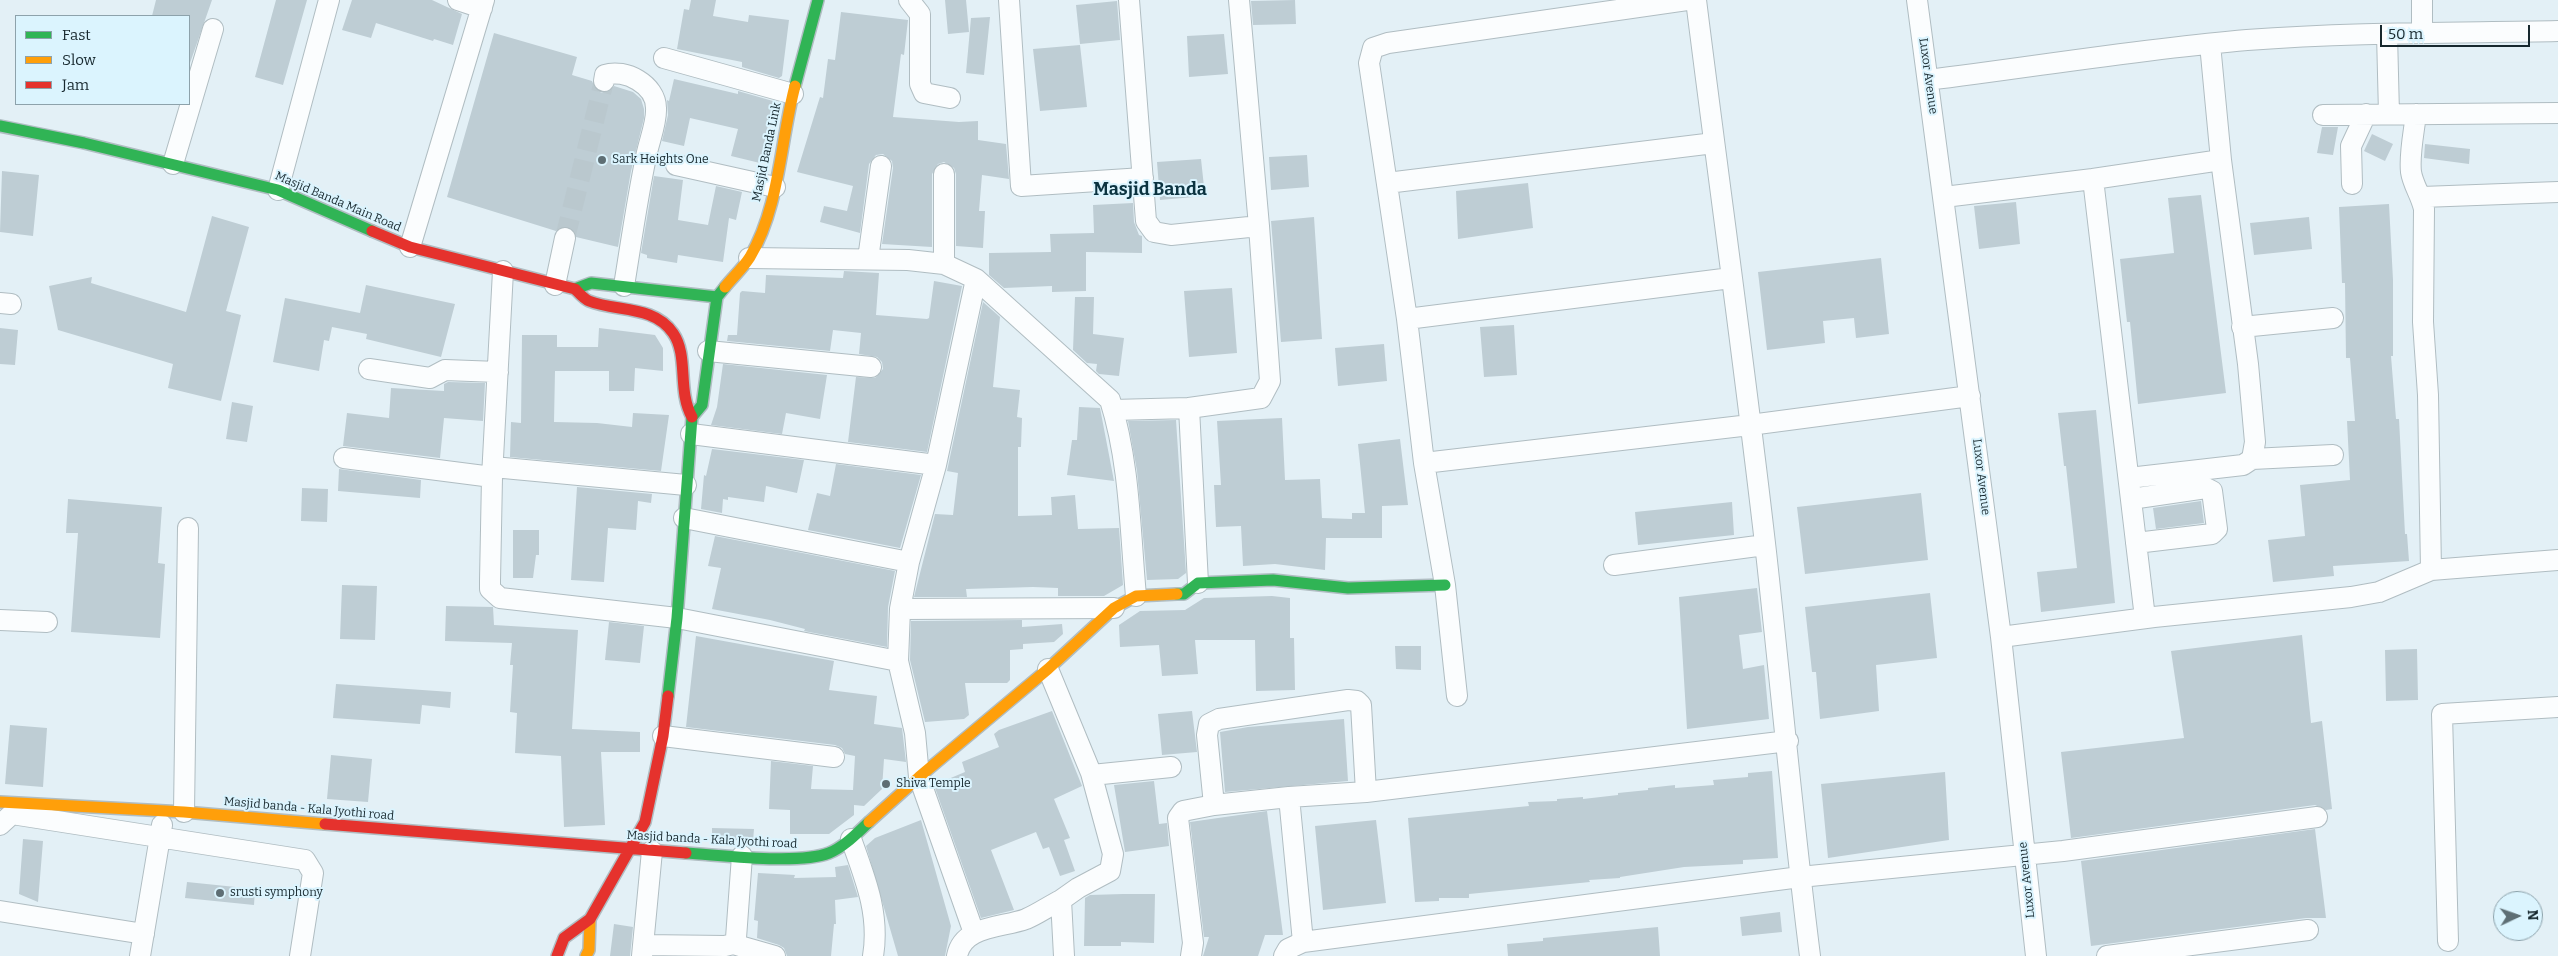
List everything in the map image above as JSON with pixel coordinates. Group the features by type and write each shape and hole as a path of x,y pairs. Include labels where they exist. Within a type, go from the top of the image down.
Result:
{"main road":[{"name":"Masjid Banda Link","path":"717,297 749,258 761,235 774,187 793,94 818,0"},
{"name":"Masjid Banda Main Road","path":"0,126 84,143 278,190 410,247 576,290 588,301 652,315 664,322 678,341 681,351 685,404 692,425"},
{"name":"Masjid Banda Main Road","path":"576,290 591,283 717,297"},
{"path":"599,303 603,284"},
{"path":"556,956 564,938 590,919 645,822 663,736 677,618 692,425 702,405 717,297"},
{"name":"Masjid banda - Kala Jyothi road","path":"0,802 184,812 628,850 796,859 830,853 851,839 919,777 1048,669 1114,608 1136,596 1184,594 1198,584 1273,580 1348,588 1445,585"},
{"path":"586,956 589,950 590,919"}],"street":[{"path":"278,190 330,0"},
{"path":"410,247 483,4 458,0"},
{"path":"909,0 920,14 920,84 924,94 950,98"},
{"path":"1008,0 1021,186 1143,178"},
{"path":"1129,0 1146,220 1154,232 1171,234 1259,226"},
{"path":"1113,410 1189,408 1260,398 1270,381 1259,226 1239,0"},
{"path":"1457,696 1445,585 1424,463 1407,319 1388,183 1368,63 1373,48 1388,43 1687,0"},
{"path":"1696,0 1765,545 1788,741 1800,877 1810,956"},
{"name":"Luxor Avenue","path":"1917,0 2001,637 2036,956"},
{"path":"2422,0 2422,33"},
{"path":"190,88 196,61 213,29"},
{"path":"1928,80 2210,44 2330,35 2558,31"},
{"path":"2387,34 2389,114"},
{"path":"2210,44 2221,160 2255,442 2252,459"},
{"path":"664,58 793,94"},
{"path":"604,81 605,75 612,72 640,80 652,92 656,108 624,286"},
{"path":"173,164 186,105"},
{"path":"2323,115 2558,113"},
{"path":"2352,184 2351,146 2366,114"},
{"path":"2416,114 2411,171 2414,185 2422,197 2424,209 2422,322 2428,395 2431,570"},
{"path":"1388,183 1714,143"},
{"path":"1944,197 2093,179 2221,160"},
{"path":"676,165 774,187"},
{"path":"868,259 881,166"},
{"path":"944,174 944,264"},
{"path":"2093,179 2129,478 2137,498 2142,542 2145,618"},
{"path":"2422,197 2558,192"},
{"path":"555,285 565,238"},
{"path":"749,258 908,260 944,264 976,279 1110,400 1122,442 1136,596"},
{"path":"503,271 493,472 490,589 500,598 677,618 898,661"},
{"path":"1407,319 1731,278"},
{"path":"974,933 919,777 915,733 898,661 900,609 909,562 936,465 976,279"},
{"path":"2242,327 2333,318"},
{"path":"708,351 871,367"},
{"path":"370,369 430,378 445,370 498,372"},
{"path":"1424,463 1750,425 1970,396"},
{"path":"1189,408 1198,584"},
{"path":"692,425 936,465"},
{"path":"2129,478 2243,465 2252,459 2332,455"},
{"path":"344,458 493,472 686,485"},
{"path":"2137,498 2206,488 2212,491 2217,529 2212,534 2142,542"},
{"path":"684,518 909,562"},
{"path":"184,812 188,528"},
{"path":"1614,565 1765,545"},
{"path":"2001,637 2145,618 2351,597 2379,592 2431,570 2558,560"},
{"path":"900,609 1114,608"},
{"path":"0,620 47,622"},
{"path":"958,956 963,943 974,933 1026,918 1110,871 1113,854 1092,775 1048,669"},
{"path":"1214,805 1207,735 1209,724 1219,719 1348,700 1357,701 1360,705 1366,792"},
{"path":"2448,940 2442,714 2558,707"},
{"path":"663,736 834,757"},
{"path":"1191,956 1193,943 1178,818 1183,811 1214,805 1289,797 1366,792 1788,741"},
{"path":"1092,775 1171,767"},
{"path":"1289,797 1303,942"},
{"path":"140,956 163,811"},
{"path":"0,825 12,814 146,834 160,839 305,860 313,873 300,956"},
{"path":"1284,956 1288,948 1303,942 1800,877 2024,855 2316,817"},
{"path":"851,839 867,884 875,916 872,956"},
{"path":"652,851 642,950 733,944 775,956"},
{"path":"733,944 736,938 742,856"},
{"path":"1061,900 1064,956"},
{"path":"0,911 144,934"},
{"path":"2107,956 2308,930"}],"building":[{"path":"156,0 212,0 190,63 190,15 152,15"},
{"path":"276,0 307,0 283,85 255,77"},
{"path":"352,0 432,0 462,14 453,45 434,39 433,41 376,23 371,38 342,30"},
{"path":"691,0 716,0 713,16 748,22 749,15 789,20 782,76 779,78 742,67 742,62 677,49 684,9 689,10"},
{"path":"945,0 966,0 969,32 948,34"},
{"path":"1295,0 1296,24 1253,25 1251,1"},
{"path":"1117,1 1120,40 1080,44 1076,5"},
{"path":"841,12 908,20 904,55 901,54 893,117 959,122 978,121 978,140 1006,144 1009,179 982,175 979,211 985,211 983,248 956,246 956,174 954,168 944,162 938,164 932,174 932,247 882,244 893,168 892,161 883,154 876,155 869,164 860,233 820,222 824,206 847,211 853,186 797,172 820,97 823,98 828,59 835,60"},
{"path":"990,17 984,75 966,73 971,18"},
{"path":"494,33 577,57 572,75 592,81 596,90 602,93 609,92 614,86 633,92 641,99 644,118 631,171 618,247 576,237 573,230 568,227 561,227 556,231 447,197"},
{"path":"1224,34 1228,74 1189,77 1187,36"},
{"path":"1080,45 1087,107 1040,111 1033,49"},
{"path":"674,79 738,94 738,91 773,101 760,163 731,156 738,129 690,118 684,146 662,141 668,115 667,100 669,101"},
{"path":"2322,127 2338,127 2333,155 2317,153"},
{"path":"2372,134 2393,144 2385,161 2364,151"},
{"path":"2425,144 2470,149 2469,164 2424,158"},
{"path":"1307,155 1309,187 1271,190 1269,157"},
{"path":"1201,159 1205,196 1160,200 1157,162"},
{"path":"2,171 39,175 33,236 0,232"},
{"path":"654,176 683,180 678,220 708,225 716,186 742,192 736,220 729,218 723,262 678,255 677,263 647,258 647,255 641,253"},
{"path":"1528,183 1533,228 1458,239 1456,191"},
{"path":"2201,195 2226,393 2138,404 2130,322 2127,322 2120,259 2174,253 2168,198"},
{"path":"2016,202 2020,244 1979,249 1974,206"},
{"path":"1133,203 1134,222 1139,235 1142,236 1142,253 1086,252 1086,291 1052,292 1052,286 1004,288 989,275 989,253 1051,252 1050,234 1094,233 1093,205"},
{"path":"2389,204 2393,280 2393,356 2391,356 2396,419 2399,419 2405,534 2407,534 2409,561 2333,566 2334,576 2273,582 2268,540 2305,536 2300,485 2350,480 2347,421 2355,421 2350,358 2346,358 2345,283 2342,283 2339,207"},
{"path":"212,216 249,227 226,311 241,315 221,401 168,388 173,364 58,330 49,286 92,277 91,283 186,312"},
{"path":"1314,217 1322,339 1281,342 1271,221"},
{"path":"2309,217 2312,249 2254,255 2250,223"},
{"path":"1881,258 1889,334 1856,338 1854,318 1823,321 1825,343 1767,350 1758,272"},
{"path":"844,271 879,273 876,315 927,319 929,318 934,281 962,286 927,452 848,442 856,377 875,378 883,369 882,362 877,357 859,354 861,333 833,330 830,351 727,341 728,335 737,335 740,293 742,291 765,293 766,275 843,278"},
{"path":"366,285 455,304 441,357 366,339 367,334 332,327 329,341 324,340 319,371 273,362 285,298 360,313"},
{"path":"1232,288 1237,353 1189,357 1184,291"},
{"path":"1075,297 1094,297 1093,334 1124,338 1119,376 1099,374 1096,371 1097,364 1087,363 1073,350"},
{"path":"983,302 1000,317 993,387 1020,390 1017,417 1022,418 1021,447 1018,447 1018,516 1052,515 1051,497 1075,495 1078,529 1119,528 1123,585 1104,596 1058,596 1058,588 1033,587 966,589 967,597 914,597 935,514 953,515 958,473 947,471"},
{"path":"1514,325 1517,375 1484,377 1480,327"},
{"path":"0,328 18,330 15,365 0,364"},
{"path":"599,328 655,335 663,348 663,371 635,368 634,391 609,391 609,371 555,371 554,422 597,423 632,427 633,413 669,415 661,471 510,457 511,422 521,423 522,335 557,335 557,347 598,347"},
{"path":"1384,344 1387,381 1338,386 1335,348"},
{"path":"723,364 827,375 820,419 786,413 782,434 711,425 717,407"},
{"path":"448,382 485,383 483,421 444,418 440,458 343,446 347,413 389,418 391,388 444,391 444,384"},
{"path":"232,402 253,406 247,442 226,439"},
{"path":"1079,407 1100,408 1114,481 1067,475 1072,440 1077,440"},
{"path":"2096,410 2115,603 2041,612 2037,572 2077,568 2058,413"},
{"path":"1282,418 1285,480 1320,479 1322,518 1352,519 1352,513 1365,513 1358,444 1400,439 1408,505 1382,506 1382,538 1326,538 1325,570 1275,564 1243,566 1241,526 1216,527 1214,485 1221,485 1217,421"},
{"path":"1176,420 1186,573 1178,579 1147,580 1137,471 1128,421"},
{"path":"712,449 804,460 797,493 766,486 764,502 728,497 728,500 723,499 722,513 701,509 704,475 706,476"},
{"path":"836,464 921,475 900,548 808,530 817,493 830,496"},
{"path":"339,469 421,480 420,498 338,491"},
{"path":"577,487 652,494 651,503 638,501 636,530 608,528 604,582 571,580"},
{"path":"302,488 328,489 327,522 301,521"},
{"path":"1921,493 1928,560 1805,574 1797,507"},
{"path":"68,499 162,507 158,563 165,564 160,638 71,632 78,533 66,533"},
{"path":"2201,501 2204,523 2156,529 2153,508"},
{"path":"1732,502 1734,535 1638,545 1635,512"},
{"path":"513,530 539,530 539,555 536,555 533,578 513,578"},
{"path":"715,536 895,571 888,607 887,647 804,631 805,629 770,620 712,609 721,568 708,566"},
{"path":"342,585 377,586 375,640 340,639"},
{"path":"1757,588 1762,632 1739,635 1743,669 1764,665 1769,719 1687,729 1679,597"},
{"path":"1930,593 1937,658 1876,665 1879,711 1820,719 1816,672 1812,672 1805,607"},
{"path":"1272,596 1290,598 1290,638 1294,638 1295,690 1256,691 1255,640 1195,640 1198,674 1162,676 1159,645 1120,647 1119,625 1140,611 1185,610 1204,598"},
{"path":"446,606 493,607 494,625 578,630 572,729 640,732 640,752 601,752 605,825 564,827 561,756 515,753 517,713 510,712 513,665 510,665 512,643 445,641"},
{"path":"1022,620 1022,627 1062,624 1063,634 1054,642 1023,644 1023,649 1010,650 1010,680 1007,683 965,683 969,715 964,719 925,722 910,660 911,621"},
{"path":"609,622 644,626 640,663 605,660"},
{"path":"2302,635 2311,723 2322,721 2332,809 2326,810 2315,805 2071,838 2061,752 2184,738 2171,651"},
{"path":"696,636 834,661 829,690 877,696 874,724 902,728 906,762 884,759 882,789 864,806 854,805 854,815 829,834 790,834 790,810 769,809 771,761 813,766 811,789 853,790 855,756 845,754 842,748 835,745 686,727"},
{"path":"1395,646 1421,646 1421,670 1396,669"},
{"path":"2417,649 2418,700 2386,701 2385,650"},
{"path":"336,684 451,692 450,708 422,705 420,724 333,718"},
{"path":"1052,711 1082,786 1054,799 1070,838 1064,840 1075,871 1060,876 1049,847 1043,849 1036,832 991,850 1014,910 981,918 934,785 965,772 962,762 999,747 994,734 999,730"},
{"path":"1192,711 1197,752 1162,755 1158,714"},
{"path":"1344,719 1348,781 1225,792 1220,732 1248,727"},
{"path":"10,725 47,728 43,787 5,784"},
{"path":"331,755 372,759 368,802 327,799"},
{"path":"1772,771 1778,858 1743,860 1743,864 1684,867 1620,878 1589,880 1590,882 1469,894 1469,898 1439,898 1439,901 1415,902 1408,818 1529,806 1528,802 1618,795 1618,793 1675,785 1675,788 1714,785 1713,780 1748,777 1748,773"},
{"path":"1945,772 1949,840 1828,858 1821,784"},
{"path":"1154,781 1159,824 1167,823 1169,846 1125,852 1114,785"},
{"path":"1267,811 1283,935 1265,935 1258,956 1203,956 1209,937 1204,937 1190,822"},
{"path":"921,820 951,926 945,956 898,956 866,846 875,838"},
{"path":"1376,820 1386,903 1323,910 1315,826"},
{"path":"712,828 754,829 753,841 712,839"},
{"path":"2315,829 2326,918 2306,918 2091,946 2081,861"},
{"path":"23,839 43,841 38,902 19,894"},
{"path":"848,865 858,897 835,900 836,924 834,924 831,956 787,956 784,948 779,945 757,938 758,921 754,920 758,873 795,875 794,878 836,877 835,867"},
{"name":"srusti symphony","path":"187,882 255,889 254,905 185,898"},
{"path":"1155,894 1154,943 1121,942 1121,946 1084,946 1085,898 1090,895"},
{"path":"1780,912 1782,932 1742,936 1740,917"},
{"path":"614,924 633,927 630,956 610,956"},
{"path":"1658,927 1660,956 1508,956 1507,944 1543,941 1543,938"}],"tunnel":[{"path":"565,238 604,81"}],"traffic: fast":[{"path":"795,86 818,0"},
{"path":"0,126 84,143 278,190 372,231"},
{"path":"575,289 591,283 717,297"},
{"path":"668,696 677,618 692,417 702,405 717,297 725,287"},
{"path":"1177,594 1184,594 1198,583 1273,580 1348,588 1445,585"},
{"path":"686,853 779,859 815,857 840,847 869,822"}],"traffic: slow":[{"path":"725,287 750,257 768,217 795,86"},
{"path":"869,822 919,777 1048,669 1114,608 1136,596 1177,594"},
{"path":"0,802 184,812 325,824"},
{"path":"586,956 589,950 590,919"}],"traffic: jam":[{"path":"372,231 410,247 575,289 589,301 645,313 656,318 665,324 678,342 681,352 685,396 692,417"},
{"path":"557,956 564,938 590,919 645,822 663,736 668,696"},
{"path":"325,824 686,853"}],"place":[{"name":"Sark Heights One","path":"602,160"},
{"name":"Shiva Temple","path":"886,784"},
{"name":"srusti symphony","path":"220,893"}],"district":[{"name":"Masjid Banda","path":"1150,190"}]}
